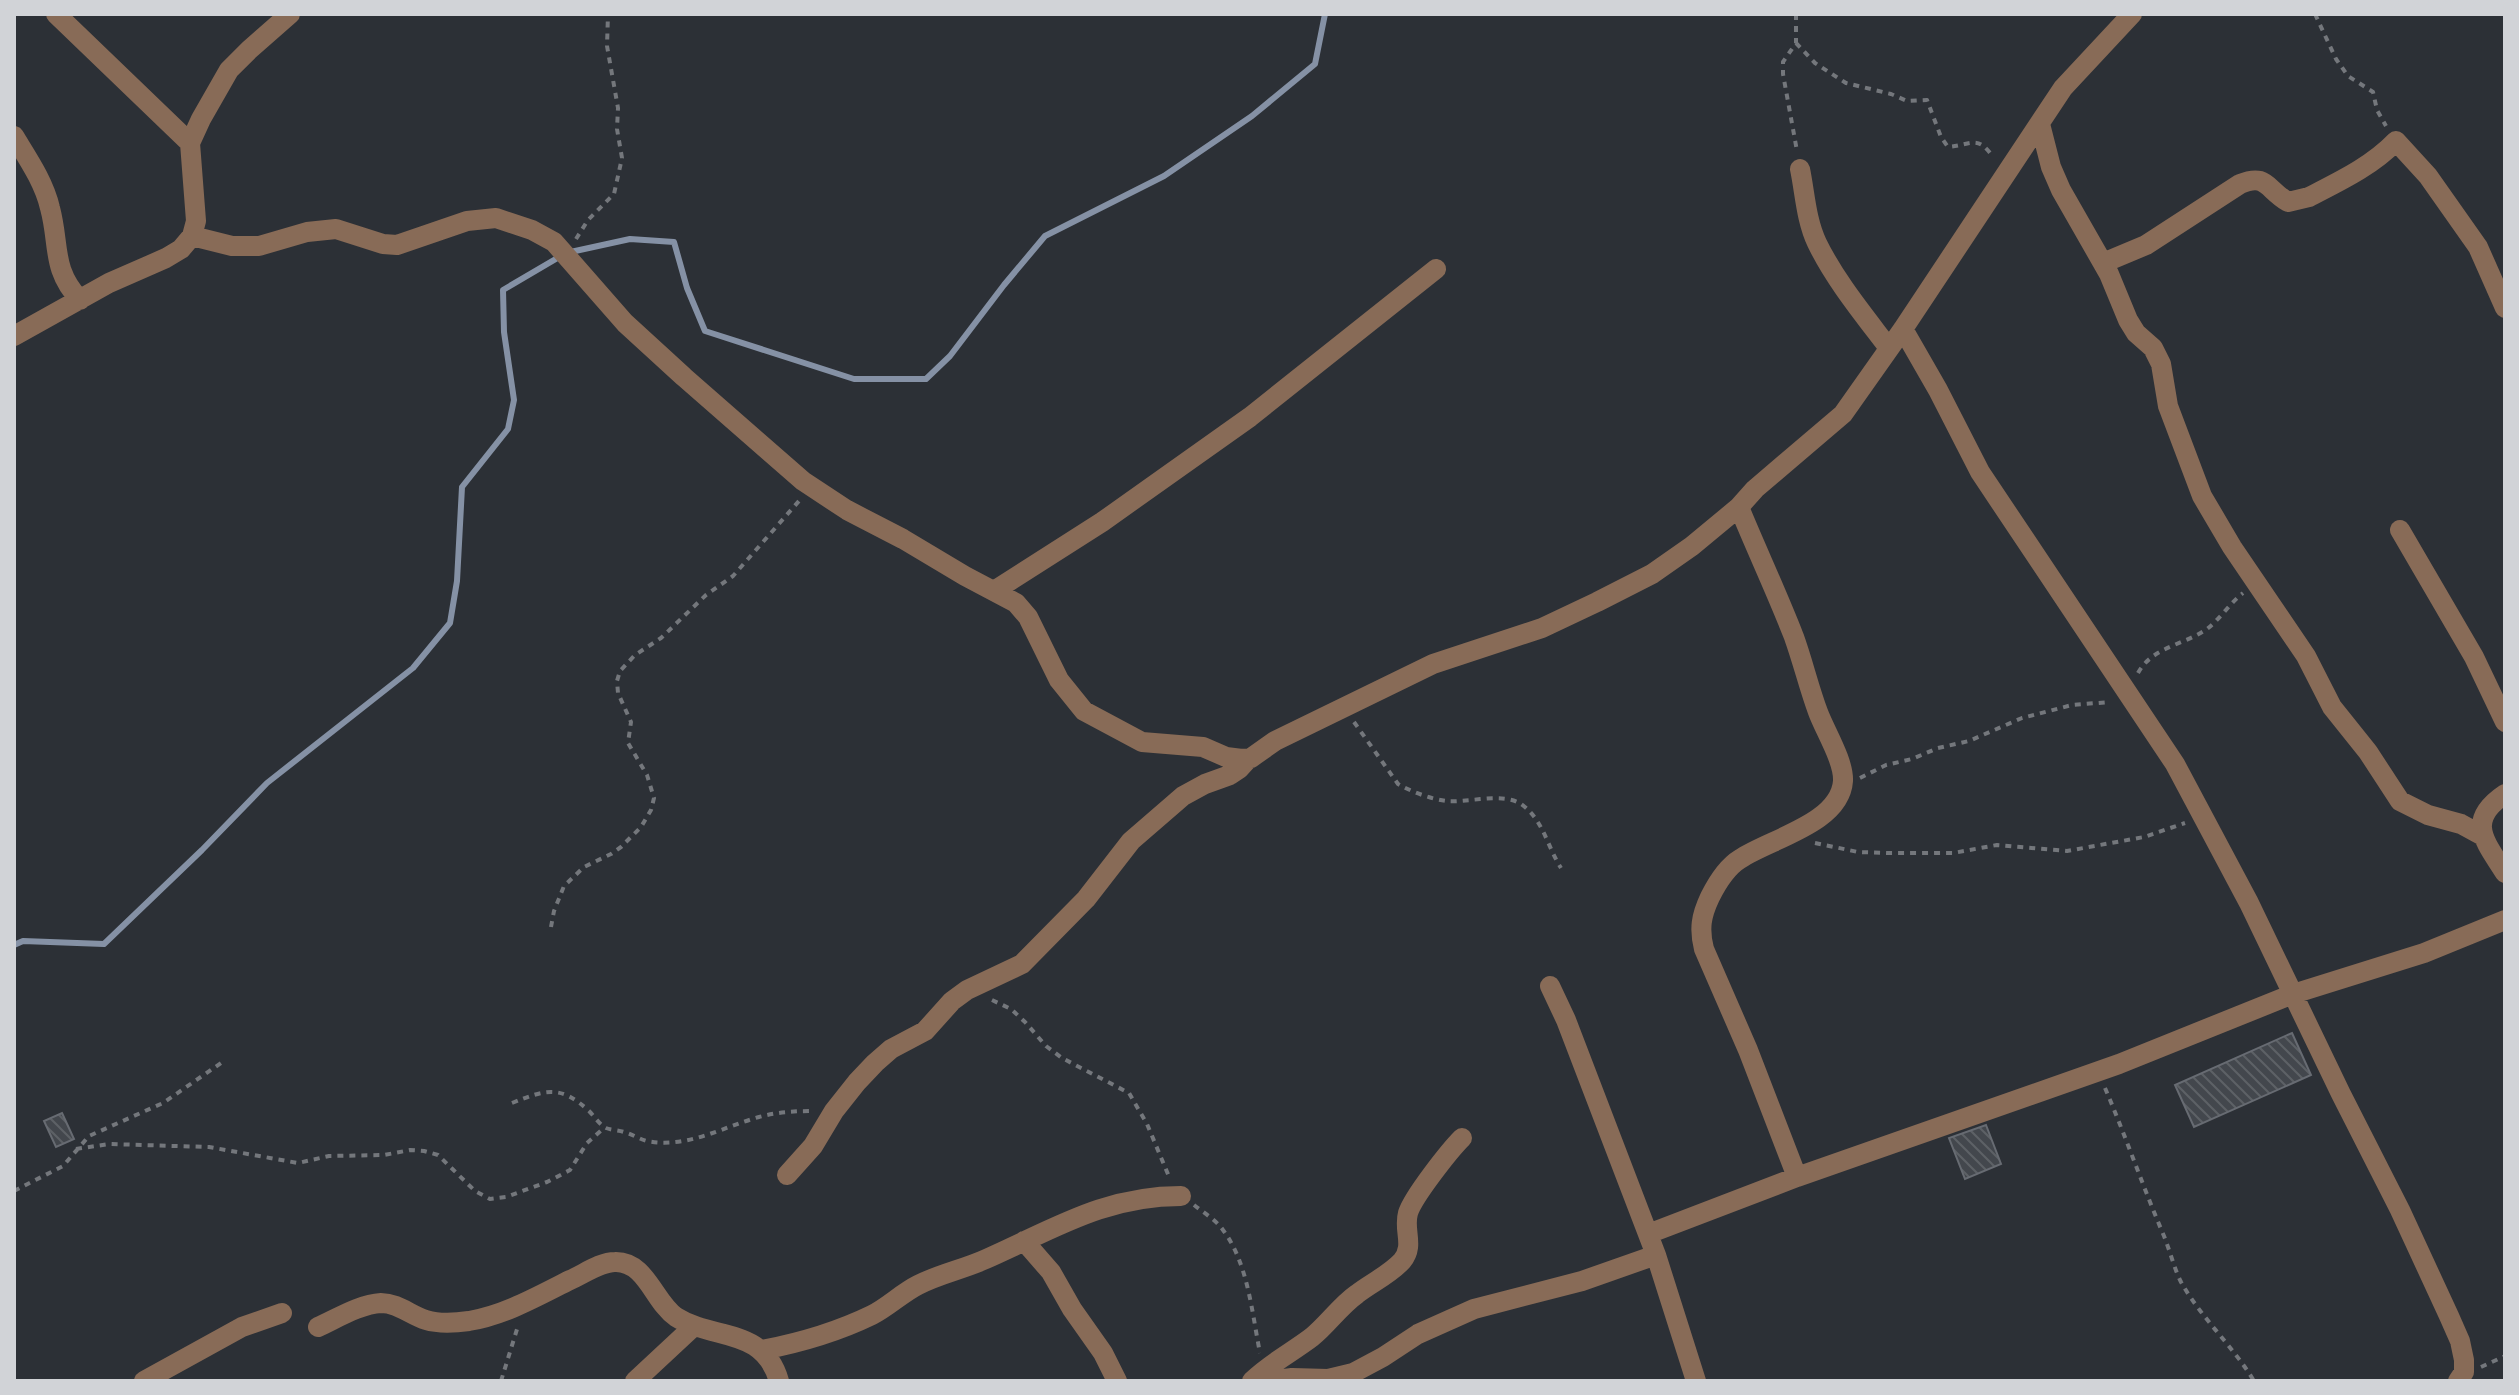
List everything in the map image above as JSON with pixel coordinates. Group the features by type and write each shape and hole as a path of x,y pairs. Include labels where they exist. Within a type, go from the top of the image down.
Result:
{"street":[{"path":"56,14 190,143"},
{"path":"14,336 181,249 192,236 196,221 190,143 201,119 229,70 290,14"},
{"path":"787,1175 813,1146 834,1111 875,1063 891,1049 925,1031 952,1001 967,990 1022,964 1086,899 1131,841 1183,796 1230,775 1275,741 1433,664 1542,628 1638,581 1692,546 1739,507 1755,489 1843,414 2076,72 2132,14"},
{"path":"2040,124 2056,178 2103,263 2128,320 2136,333 2153,348 2161,364 2168,406 2202,496 2255,582 2306,656 2332,707 2368,752 2400,801 2428,815 2461,824 2483,836"},
{"path":"14,136 39,177 50,208 59,265 66,285 80,300"},
{"path":"2103,263 2146,245 2252,179 2260,179 2288,202 2299,200 2366,165 2384,154 2396,141 2428,176 2478,247 2505,308"},
{"path":"1800,169 1816,242 1888,347"},
{"path":"192,236 232,246 259,246 307,232 336,229 383,244 397,245 467,221 496,218 532,230 566,253 625,323 811,487 1016,603 1028,617 1059,680 1084,711 1142,742 1184,744 1203,747 1226,757 1249,758"},
{"path":"994,591 1102,522 1250,417 1436,269"},
{"path":"1903,329 1980,472 2175,764 2249,903 2400,1210 2460,1341 2464,1372 2458,1381"},
{"path":"1739,507 1794,638 1843,781 1838,799 1824,812 1790,835 1740,858 1728,869 1703,913 1700,933 1797,1177"},
{"path":"2400,530 2474,657 2505,722"},
{"path":"2505,794 2481,818 2483,836 2505,873"},
{"path":"1648,1234 1797,1177 2098,1071 2293,994 2424,953 2505,920"},
{"path":"1550,986 1566,1020 1656,1255 1696,1381"},
{"path":"1262,1378 1316,1334 1345,1303 1404,1258 1409,1247 1408,1212 1451,1149 1462,1138"},
{"path":"762,1350 793,1344 844,1327 875,1313 920,1284 984,1261 1096,1210 1131,1199 1181,1196"},
{"path":"1024,1241 1051,1272 1103,1353 1117,1381"},
{"path":"1262,1378 1328,1379 1353,1373 1418,1334 1474,1309 1582,1281 1656,1255"},
{"path":"318,1327 378,1303 395,1305 426,1320 445,1323 471,1321 527,1302 599,1266 613,1262 627,1263 640,1272 673,1314 693,1327 730,1334 762,1350 776,1370 779,1381"},
{"path":"144,1381 180,1373 242,1327 282,1313"},
{"path":"635,1381 693,1327"}],"path":[{"path":"566,253 588,220 614,194 622,158 617,129 618,108 607,46 608,14"},
{"path":"1796,14 1796,43 1783,62 1783,74 1800,169"},
{"path":"2315,14 2328,44 2348,76 2373,92 2377,110 2396,141"},
{"path":"1796,43 1815,63 1846,83 1907,101 1927,100 1948,147 1975,141 1981,143 2006,174"},
{"path":"551,927 564,886 584,867 621,847 641,827 651,810 654,798 647,775 628,743 631,722 618,693 620,671 635,655 661,638 706,595 733,576 811,487"},
{"path":"1841,788 1886,765 1969,741 2022,718 2072,705 2105,703 2126,693 2147,660 2207,629 2255,582"},
{"path":"1344,707 1398,784 1442,800 1502,798 1519,803 1541,827 1561,868"},
{"path":"1790,835 1827,847 1858,852 1953,853 1997,845 2067,851 2144,837 2202,817"},
{"path":"967,990 1011,1009 1046,1046 1062,1058 1129,1093 1147,1124 1168,1177 1181,1196 1223,1230 1232,1247 1248,1285 1262,1378"},
{"path":"14,1191 63,1166 89,1136 163,1103 224,1061"},
{"path":"2098,1071 2181,1282 2254,1381"},
{"path":"512,1103 552,1090 578,1102 604,1128 665,1143 684,1142 762,1116 834,1111"},
{"path":"76,1149 109,1144 209,1147 298,1163 329,1156 424,1151 438,1155 475,1191 490,1199 506,1197 570,1170 587,1143 604,1128"},
{"path":"501,1381 527,1302"}],"building":[{"path":"2292,1033 2311,1075 2194,1127 2175,1085"},
{"path":"62,1113 74,1139 56,1147 44,1121"},
{"path":"1986,1125 2001,1164 1965,1179 1949,1138"}],"waterway":[{"path":"14,945 23,941 104,944 267,783 413,668 450,623 457,581 462,487 508,429 514,400 504,332 503,290 566,253 630,239 674,242 687,288 705,331 854,379 926,379 950,356 1045,236 1164,176 1252,116 1315,64 1325,14"}]}
